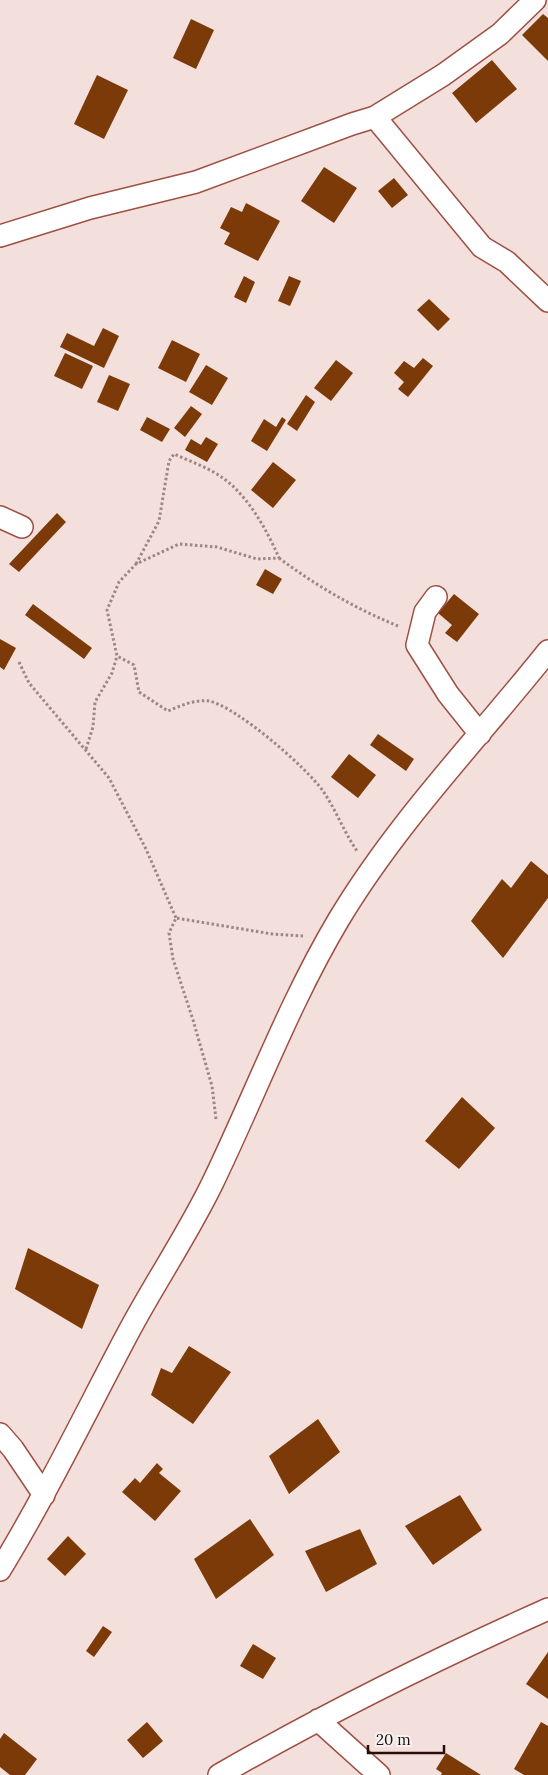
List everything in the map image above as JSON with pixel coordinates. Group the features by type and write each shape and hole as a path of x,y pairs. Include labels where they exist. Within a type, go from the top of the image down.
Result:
{"street":[{"path":"0,236 90,208 196,182 352,124 375,118 443,75 500,34 535,0"},
{"path":"375,118 482,247 507,262 548,301"},
{"path":"0,516 22,527"},
{"path":"436,596 425,612 417,645 448,694 480,734"},
{"path":"0,1570 44,1495 130,1330 192,1224 241,1124 300,993 327,941 370,870 436,783 480,734 548,651"},
{"path":"0,1434 13,1449 44,1495"},
{"path":"219,1775 318,1720 470,1644 548,1609"},
{"path":"318,1720 379,1775"}],"path":[{"path":"86,749 93,728 95,702 112,673 117,656 107,610 120,582 136,564 159,521 169,462 174,454 223,478 244,499 272,543 279,558 298,572 368,614 420,634"},
{"path":"136,564 179,544 217,547 256,559 279,558"},
{"path":"117,656 134,665 138,692 168,711 191,702 209,702 240,717 284,750 322,790 351,842 370,870"},
{"path":"19,662 29,683 109,778 146,849 176,918"},
{"path":"176,918 327,941"},
{"path":"176,918 169,932 173,958 212,1086 217,1125"}],"building":[{"path":"543,14 548,18 548,61 522,35"},
{"path":"191,19 214,30 196,69 173,58"},
{"path":"492,60 517,89 476,123 452,93"},
{"path":"97,75 128,90 104,139 74,124"},
{"path":"324,167 357,188 334,223 301,201"},
{"path":"394,178 408,195 392,208 378,191"},
{"path":"246,203 280,221 258,261 224,244 230,233 220,228 231,207 242,212"},
{"path":"244,276 255,282 246,303 234,297"},
{"path":"289,276 301,281 290,306 278,301"},
{"path":"429,299 450,319 438,331 417,310"},
{"path":"103,328 119,336 104,368 60,347 67,333 94,346"},
{"path":"172,340 200,354 186,382 158,368"},
{"path":"65,353 93,366 82,389 54,376"},
{"path":"423,358 433,366 408,397 398,389 404,382 394,373 404,361 414,368"},
{"path":"336,360 353,373 331,401 314,388"},
{"path":"206,365 228,378 212,405 189,392"},
{"path":"109,375 130,384 118,411 97,402"},
{"path":"306,395 315,402 297,431 287,424"},
{"path":"191,406 202,414 185,437 174,428"},
{"path":"147,417 170,429 162,442 140,430"},
{"path":"282,417 286,420 267,451 251,441 264,419 276,427"},
{"path":"206,437 218,444 207,462 185,450 191,439 201,445"},
{"path":"273,462 296,480 273,508 251,490"},
{"path":"57,513 66,522 19,572 9,564"},
{"path":"265,569 282,579 273,594 256,585"},
{"path":"454,594 479,614 457,642 445,633 452,625 438,613"},
{"path":"33,604 92,648 84,659 25,615"},
{"path":"0,639 16,648 4,670 0,667"},
{"path":"378,734 414,759 406,771 370,745"},
{"path":"349,754 376,775 358,798 331,777"},
{"path":"531,861 548,875 548,898 503,958 471,921 502,879 511,888"},
{"path":"462,1097 495,1128 459,1169 425,1141"},
{"path":"28,1248 99,1285 82,1329 15,1289"},
{"path":"189,1346 231,1372 193,1424 151,1395 161,1368 172,1373"},
{"path":"318,1419 340,1452 289,1494 269,1456"},
{"path":"157,1463 163,1469 159,1473 181,1491 155,1521 122,1492 135,1478 140,1483"},
{"path":"460,1495 482,1530 433,1565 405,1526"},
{"path":"250,1519 274,1555 216,1599 194,1559"},
{"path":"360,1529 377,1564 326,1592 305,1551"},
{"path":"68,1536 86,1554 65,1576 47,1559"},
{"path":"103,1626 112,1632 94,1657 86,1651"},
{"path":"253,1644 276,1658 263,1679 240,1666"},
{"path":"548,1652 548,1699 526,1684"},
{"path":"147,1722 163,1741 143,1758 127,1740"},
{"path":"541,1722 548,1726 548,1775 524,1775 514,1769"},
{"path":"4,1733 37,1759 25,1775 10,1775 0,1767 0,1739"},
{"path":"446,1753 481,1775 441,1775 442,1773 436,1769"}]}
